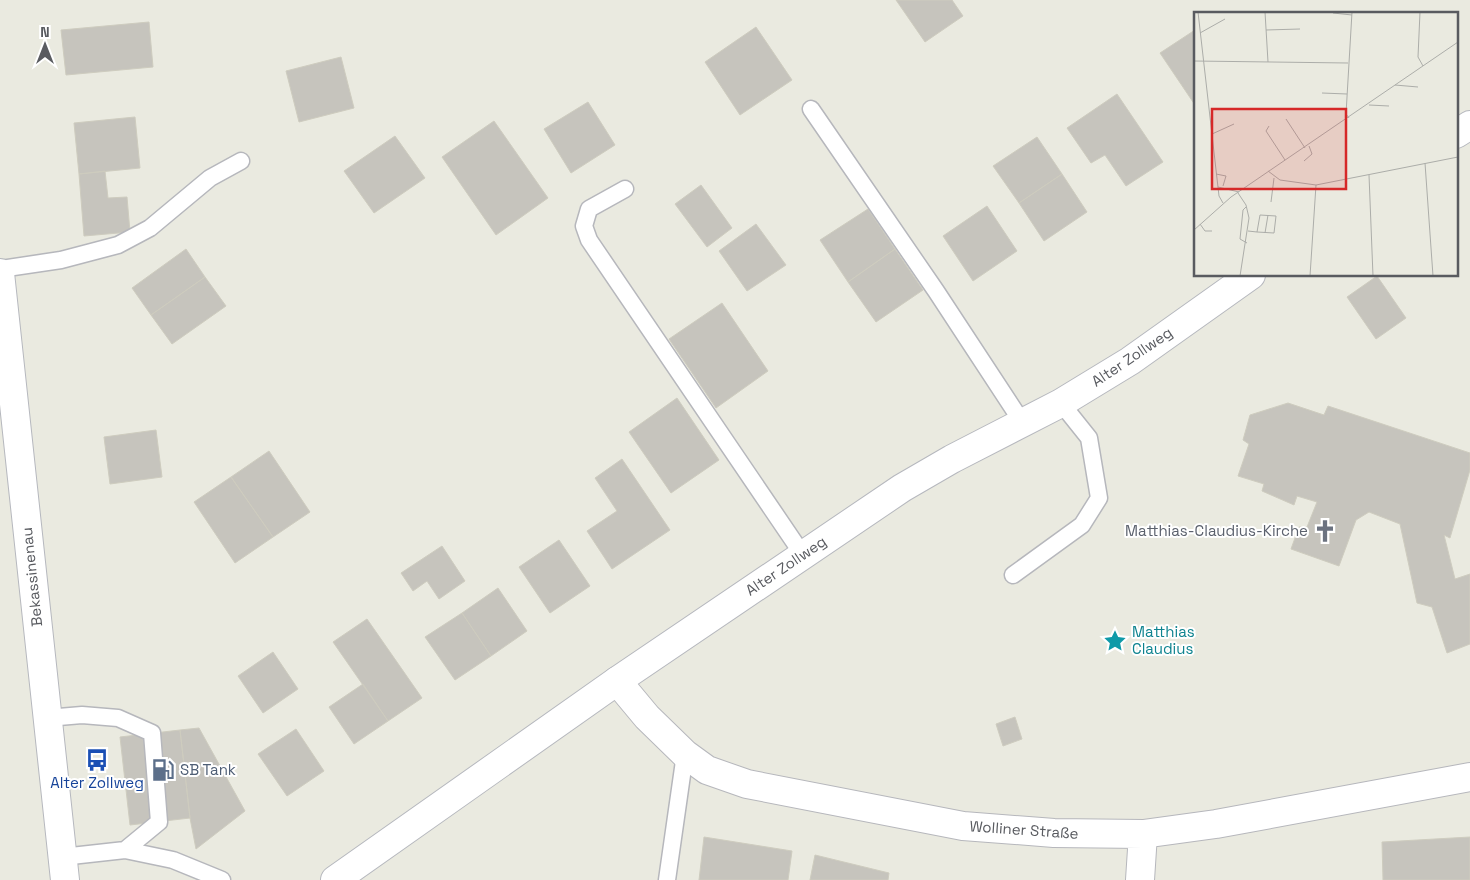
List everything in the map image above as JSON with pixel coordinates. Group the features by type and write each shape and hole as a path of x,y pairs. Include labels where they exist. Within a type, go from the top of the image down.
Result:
{"street":[{"path":"1458,133 1470,125"},
{"name":"Bekassinenau","path":"0,273 64,868"},
{"name":"Alter Zollweg","path":"335,880 617,681 902,488 952,459 1061,403 1130,361 1250,276"},
{"name":"Wolliner Straße","path":"617,681 647,717 685,754 707,770 747,784 963,826 1054,833 1143,834 1216,824 1470,777"},
{"path":"1140,880 1143,834"}],"lane":[{"path":"811,109 936,291 1022,422"},
{"path":"0,269 61,260 118,245 150,228 210,178 240,161"},
{"path":"625,189 589,209 584,226 589,240 803,555"},
{"path":"1012,575 1082,525 1099,498 1089,438 1061,403"},
{"path":"48,718 82,715 118,718 152,733 159,822 125,850 64,868"},
{"path":"667,880 685,754"},
{"path":"125,850 173,860 222,880"}],"building":[{"path":"896,0 952,0 963,16 925,42"},
{"path":"149,22 153,67 66,75 61,30"},
{"path":"756,27 792,80 740,115 705,62"},
{"path":"1194,31 1194,104 1160,53"},
{"path":"341,57 354,108 299,122 286,71"},
{"path":"1117,94 1163,162 1126,186 1105,155 1091,163 1067,128"},
{"path":"588,102 615,145 571,173 544,129"},
{"path":"135,117 140,168 79,174 74,123"},
{"path":"494,121 548,198 496,235 442,157"},
{"path":"395,136 425,178 374,213 344,171"},
{"path":"1037,137 1062,174 1019,203 993,166"},
{"path":"105,171 108,198 127,197 130,232 84,236 79,174"},
{"path":"1062,174 1087,212 1044,241 1019,203"},
{"path":"701,185 732,228 707,247 675,204"},
{"path":"987,206 1017,251 973,281 943,236"},
{"path":"868,209 895,249 848,282 820,240"},
{"path":"756,224 786,265 747,291 719,251"},
{"path":"186,249 205,277 151,315 132,288"},
{"path":"895,249 923,290 876,322 848,282"},
{"path":"1377,276 1406,318 1376,339 1347,297"},
{"path":"205,277 226,306 172,344 151,315"},
{"path":"722,303 768,371 716,408 669,339"},
{"path":"677,398 719,460 671,493 629,432"},
{"name":"Matthias-Claudius-Kirche","path":"1288,403 1324,415 1328,406 1470,453 1470,470 1450,538 1444,535 1455,579 1470,574 1470,644 1447,653 1432,607 1417,603 1400,524 1369,512 1356,520 1339,566 1291,549 1299,527 1307,527 1317,502 1297,496 1294,505 1262,491 1264,484 1238,476 1249,444 1243,440 1250,415"},
{"path":"156,430 162,477 110,484 104,437"},
{"path":"269,451 310,512 273,537 231,477"},
{"path":"622,459 670,530 612,569 587,531 617,511 595,478"},
{"path":"231,477 273,537 235,563 194,502"},
{"path":"559,540 590,586 550,613 519,567"},
{"path":"442,546 465,581 439,599 427,581 413,591 401,573"},
{"path":"498,588 527,631 491,656 462,613"},
{"path":"462,613 491,656 455,680 425,637"},
{"path":"367,619 422,698 388,721 333,642"},
{"path":"273,652 298,689 263,713 238,676"},
{"path":"363,684 388,721 354,744 329,707"},
{"path":"1015,717 1022,739 1003,746 996,724"},
{"path":"199,728 245,811 196,849 190,818 180,730"},
{"path":"296,729 324,771 287,796 258,754"},
{"path":"180,730 190,818 130,825 120,737"},
{"path":"704,837 792,851 788,880 699,880"},
{"path":"1470,837 1470,880 1383,880 1382,842"},
{"path":"815,855 889,873 888,880 810,880"}],"place":[{"name":"Matthias-Claudius-Kirche","path":"1325,531"},
{"name":"Matthias Claudius","path":"1115,641"},
{"name":"Alter Zollweg","path":"97,760"},
{"name":"SB Tank","path":"163,770"}]}
